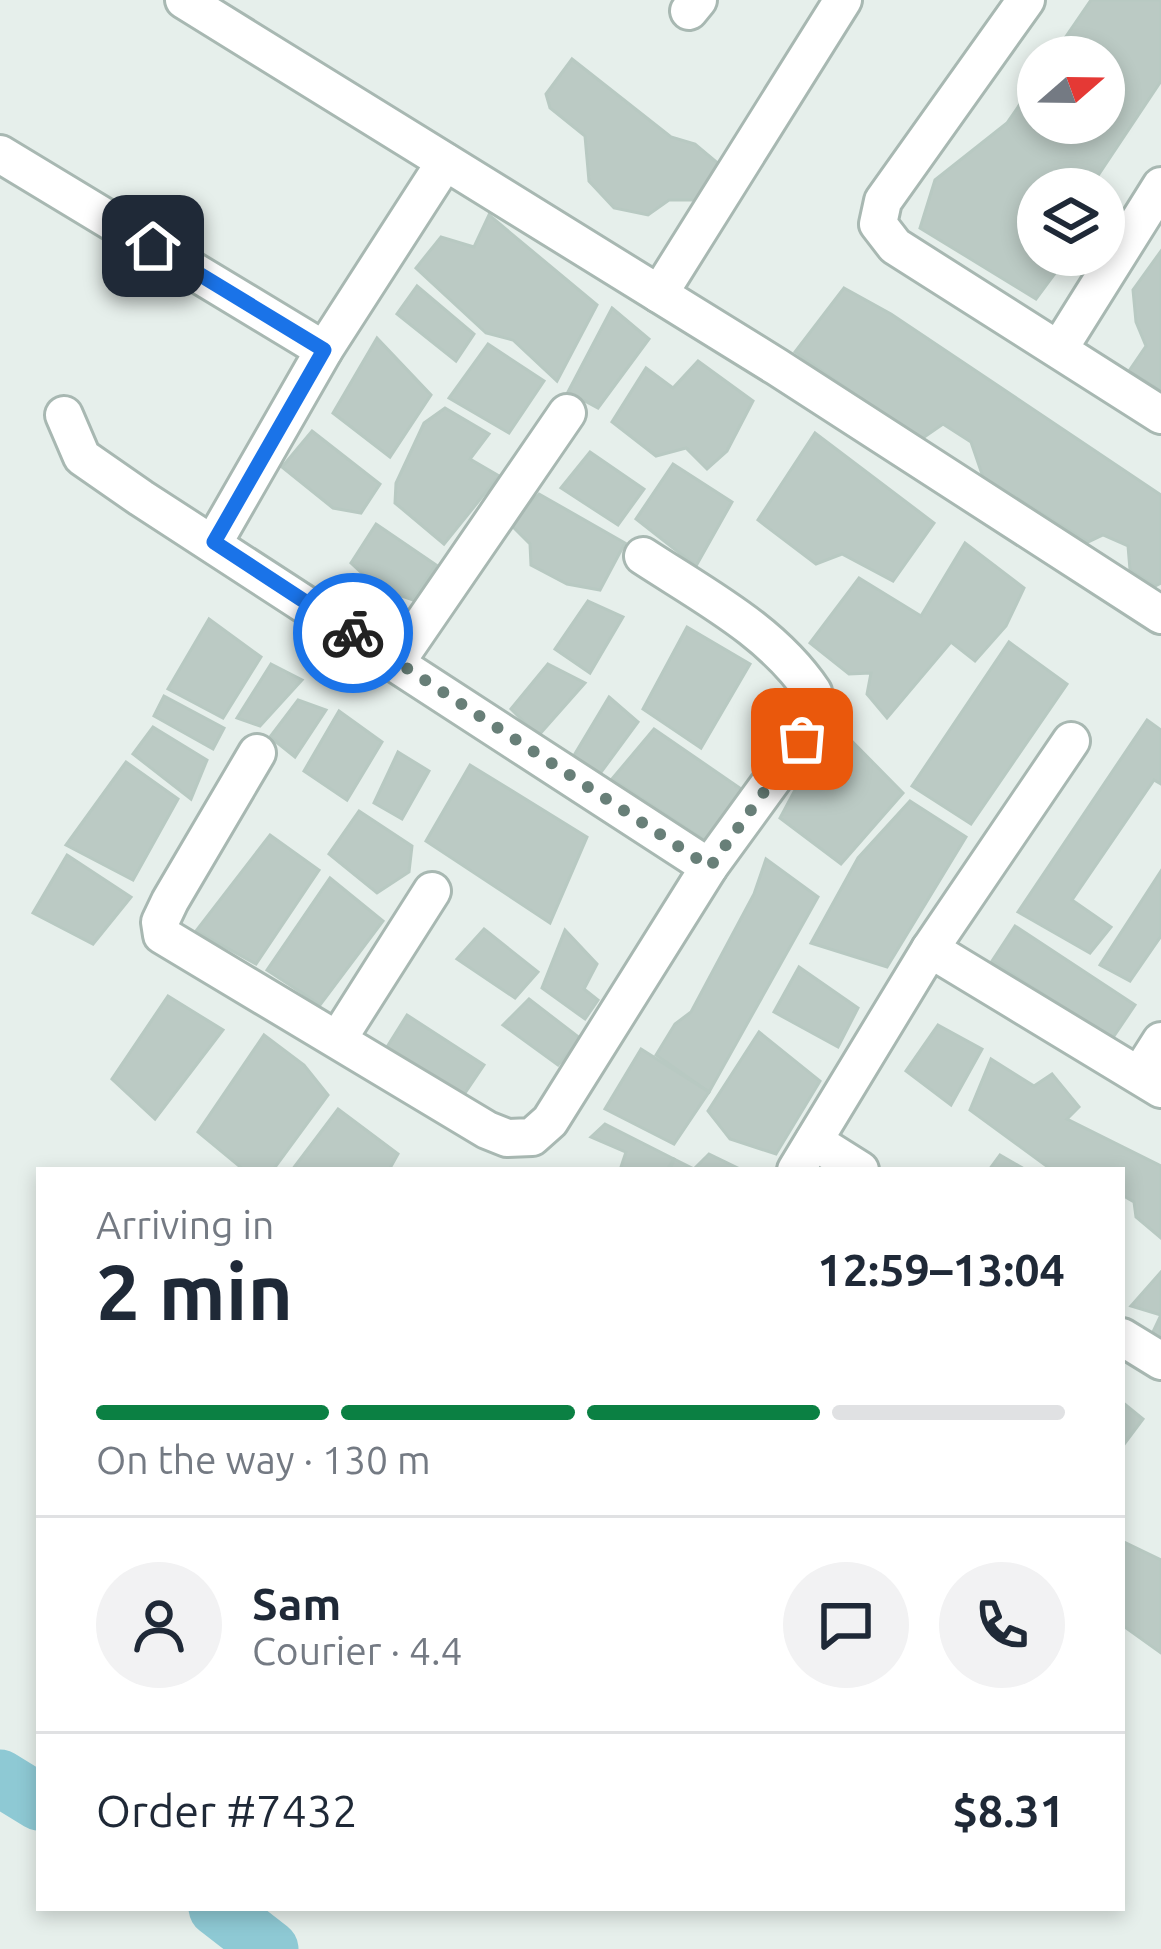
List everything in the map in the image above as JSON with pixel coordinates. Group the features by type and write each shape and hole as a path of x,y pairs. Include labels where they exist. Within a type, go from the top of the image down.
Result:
{"street":[{"path":"184,0 658,294 1161,615"},
{"path":"658,294 843,0"},
{"path":"1026,0 883,201 878,224 895,246 1161,415"},
{"path":"0,154 324,350"},
{"path":"214,542 324,350 445,163"},
{"path":"1059,349 1161,186"},
{"path":"397,661 567,413"},
{"path":"64,415 82,457 710,867"},
{"path":"257,753 170,901 160,922 162,935 178,949 487,1130 507,1138 532,1137 569,1094 620,1002 802,739 812,714 813,692 794,663 763,636 644,556"},
{"path":"849,1167 805,1155 930,949 1071,741"},
{"path":"338,1039 432,891"},
{"path":"930,949 1151,1082 1161,1041"},
{"path":"1125,1339 1161,1361"}],"building":[{"path":"1091,0 1161,0 1161,81 1125,135 1125,36 1066,36"},
{"path":"572,59 671,137 695,144 720,165 696,200 669,200 648,215 614,208 589,181 585,136 550,108 546,94"},
{"path":"1017,108 1017,144 1119,144 1103,168 1017,168 1017,276 1053,276 1036,299 920,228 935,180 1007,123"},
{"path":"489,215 597,305 557,381 513,340 486,333 416,268 441,237 474,247"},
{"path":"1161,251 1161,391 1129,371 1146,346 1136,322 1133,290"},
{"path":"417,286 474,334 456,361 397,314"},
{"path":"844,288 891,314 1161,495 1161,583 1155,586 1130,570 1128,546 1103,535 1088,542 983,477 971,442 943,424 920,440 795,352"},
{"path":"612,308 649,339 598,408 568,392"},
{"path":"377,338 431,395 390,457 333,413"},
{"path":"488,344 544,381 509,433 449,398"},
{"path":"698,361 753,401 727,451 707,469 686,448 656,456 612,422 646,368 673,388"},
{"path":"445,408 489,434 470,459 499,476 444,544 395,503 396,483 424,423"},
{"path":"312,431 380,484 361,513 333,508 282,467"},
{"path":"815,433 934,523 893,581 842,554 816,564 758,520"},
{"path":"590,452 644,489 618,525 561,488"},
{"path":"673,464 732,502 696,566 636,519"},
{"path":"539,494 625,543 600,590 567,584 531,565 530,544 509,523"},
{"path":"376,524 436,565 413,600 378,588 351,563"},
{"path":"965,543 1024,588 1006,626 975,661 951,642 887,718 867,694 871,673 849,674 810,643 859,578 921,616"},
{"path":"588,601 623,617 590,673 555,649"},
{"path":"209,619 261,657 223,718 168,689"},
{"path":"687,627 750,664 701,748 643,709"},
{"path":"1009,642 1067,684 971,824 912,786"},
{"path":"271,664 302,680 260,726 237,718"},
{"path":"548,664 585,683 538,736 511,709"},
{"path":"164,696 224,728 213,749 154,716"},
{"path":"609,697 638,722 599,775 573,757"},
{"path":"298,700 326,710 295,757 270,737"},
{"path":"339,711 382,742 347,800 304,771"},
{"path":"1147,720 1161,730 1161,784 1154,780 1072,900 1111,927 1090,953 1018,912"},
{"path":"832,721 903,793 841,864 780,818"},
{"path":"153,727 207,760 191,799 133,754"},
{"path":"654,729 747,793 706,841 612,779"},
{"path":"398,752 429,771 402,819 374,803"},
{"path":"126,762 178,799 133,880 66,845"},
{"path":"470,765 587,837 550,923 426,841"},
{"path":"910,801 966,837 887,967 811,943 858,858"},
{"path":"359,811 412,846 409,872 377,893 329,854"},
{"path":"270,835 319,870 256,964 196,931"},
{"path":"67,855 131,897 93,944 33,913"},
{"path":"766,859 818,897 709,1092 656,1055 675,1024 691,1012 754,894"},
{"path":"1161,871 1161,936 1130,981 1100,965"},
{"path":"330,878 383,921 320,1005 267,970"},
{"path":"1015,926 1135,1005 1112,1039 992,961"},
{"path":"484,929 538,972 515,998 457,959"},
{"path":"565,930 597,964 584,989 598,1000 585,1019 542,988"},
{"path":"799,967 858,1008 838,1047 774,1012"},
{"path":"168,996 223,1030 155,1119 112,1079"},
{"path":"529,999 581,1039 558,1065 503,1025"},
{"path":"407,1015 484,1065 463,1096 387,1047"},
{"path":"938,1025 982,1049 951,1105 906,1071"},
{"path":"759,1032 820,1081 776,1154 730,1139 708,1111"},
{"path":"264,1035 304,1065 328,1095 275,1167 240,1167 198,1132"},
{"path":"641,1049 709,1092 674,1144 605,1109"},
{"path":"991,1059 1034,1086 1052,1074 1079,1107 1067,1119 1161,1166 1161,1238 1136,1217 1134,1202 1125,1197 1125,1167 1048,1167 970,1110"},
{"path":"338,1109 398,1154 391,1167 294,1167"},
{"path":"605,1124 674,1159 669,1167 621,1167 626,1152 591,1137"},
{"path":"709,1154 736,1167 696,1167"},
{"path":"1000,1155 1021,1167 991,1167"},
{"path":"1161,1272 1161,1315 1131,1306"},
{"path":"1161,1315 1161,1341 1151,1336"},
{"path":"1125,1404 1143,1419 1125,1443"},
{"path":"1125,1542 1161,1560 1161,1653 1125,1627"}],"waterway":[{"path":"0,1778 36,1800"},
{"path":"221,1911 270,1949"}],"way so far":[{"path":"353,633 710,867 802,739"}],"route":[{"path":"153,246 324,350 298,403 214,542 353,633"}]}
